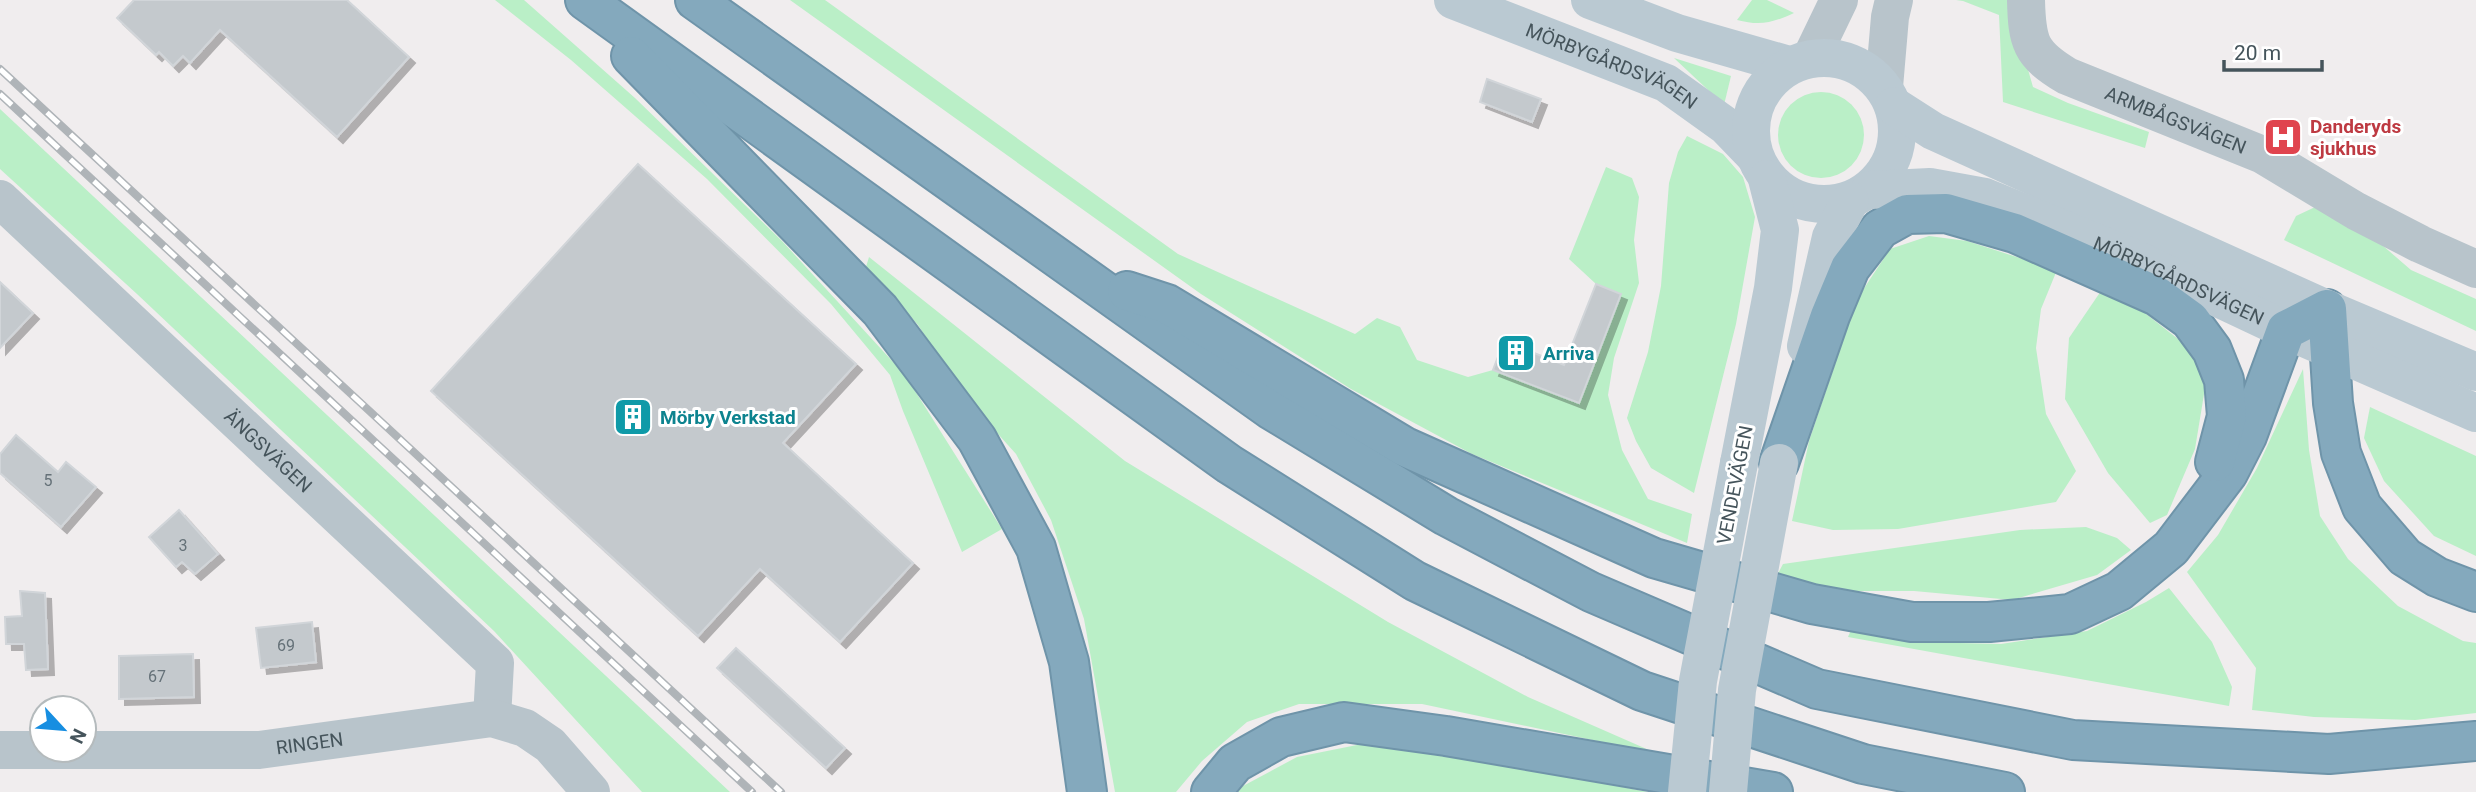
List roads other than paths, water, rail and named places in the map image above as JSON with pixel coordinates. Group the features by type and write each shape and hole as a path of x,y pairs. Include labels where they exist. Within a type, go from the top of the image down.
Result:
{"highway":[{"path":"576,0 880,310 977,439 1036,548 1069,662 1087,792"},
{"path":"585,0 1229,464 1415,581 1642,691 1863,764 2005,792"},
{"path":"695,0 1270,409 1446,516 1603,597 1817,689 2073,740 2329,754 2476,741"},
{"path":"1779,463 1830,316 1850,268 1880,229 1907,215 1946,213 2015,233 2145,290 2190,320 2212,349 2224,380 2227,416 2202,508"},
{"path":"1085,278 1167,304 1418,452 1654,558 1812,604 1912,622 1989,622 2070,614 2119,591 2171,548 2228,473 2246,436 2286,330 2327,309 2333,403 2341,453 2362,507 2405,557 2437,578 2476,592"},
{"path":"1211,792 1235,763 1282,737 1344,722 1446,736 1773,792"}],"street":[{"name":"MÖRBYGÅRDSVÄGEN","path":"1453,0 1666,83 1726,125 1761,167"},
{"path":"1590,0 1677,33 1800,62 1836,58 1863,68 1889,97"},
{"path":"1839,0 1800,62 1769,83 1751,118 1761,167 1794,199 1823,205 1860,195 1887,169 1897,143 1889,97 1890,17 1894,0"},
{"name":"ARMBÅGSVÄGEN","path":"2026,0 2027,30 2035,50 2048,65 2067,76 2263,155 2356,211 2476,269"},
{"name":"MÖRBYGÅRDSVÄGEN","path":"1889,97 1933,131 2327,309 2476,372"},
{"name":"VENDEVÄGEN","path":"1687,792 1698,681 1773,288 1780,230 1761,167"},
{"name":"MÖRBYGÅRDSVÄGEN","path":"1860,195 1930,187 1985,197 2129,256 2286,330 2476,413"},
{"name":"VENDEVÄGEN","path":"1728,792 1737,690 1779,463 1831,237 1860,195"},
{"name":"ÄNGSVÄGEN","path":"0,199 495,663 492,719"},
{"name":"RINGEN","path":"0,750 259,750 492,719 525,728 550,745 591,792"}],"railway":[{"path":"0,69 781,792"},
{"path":"0,94 752,792"}],"place":[{"name":"Danderyds sjukhus","path":"2283,137"},
{"name":"Arriva","path":"1516,353"},
{"name":"Mörby Verkstad","path":"633,417"}]}
